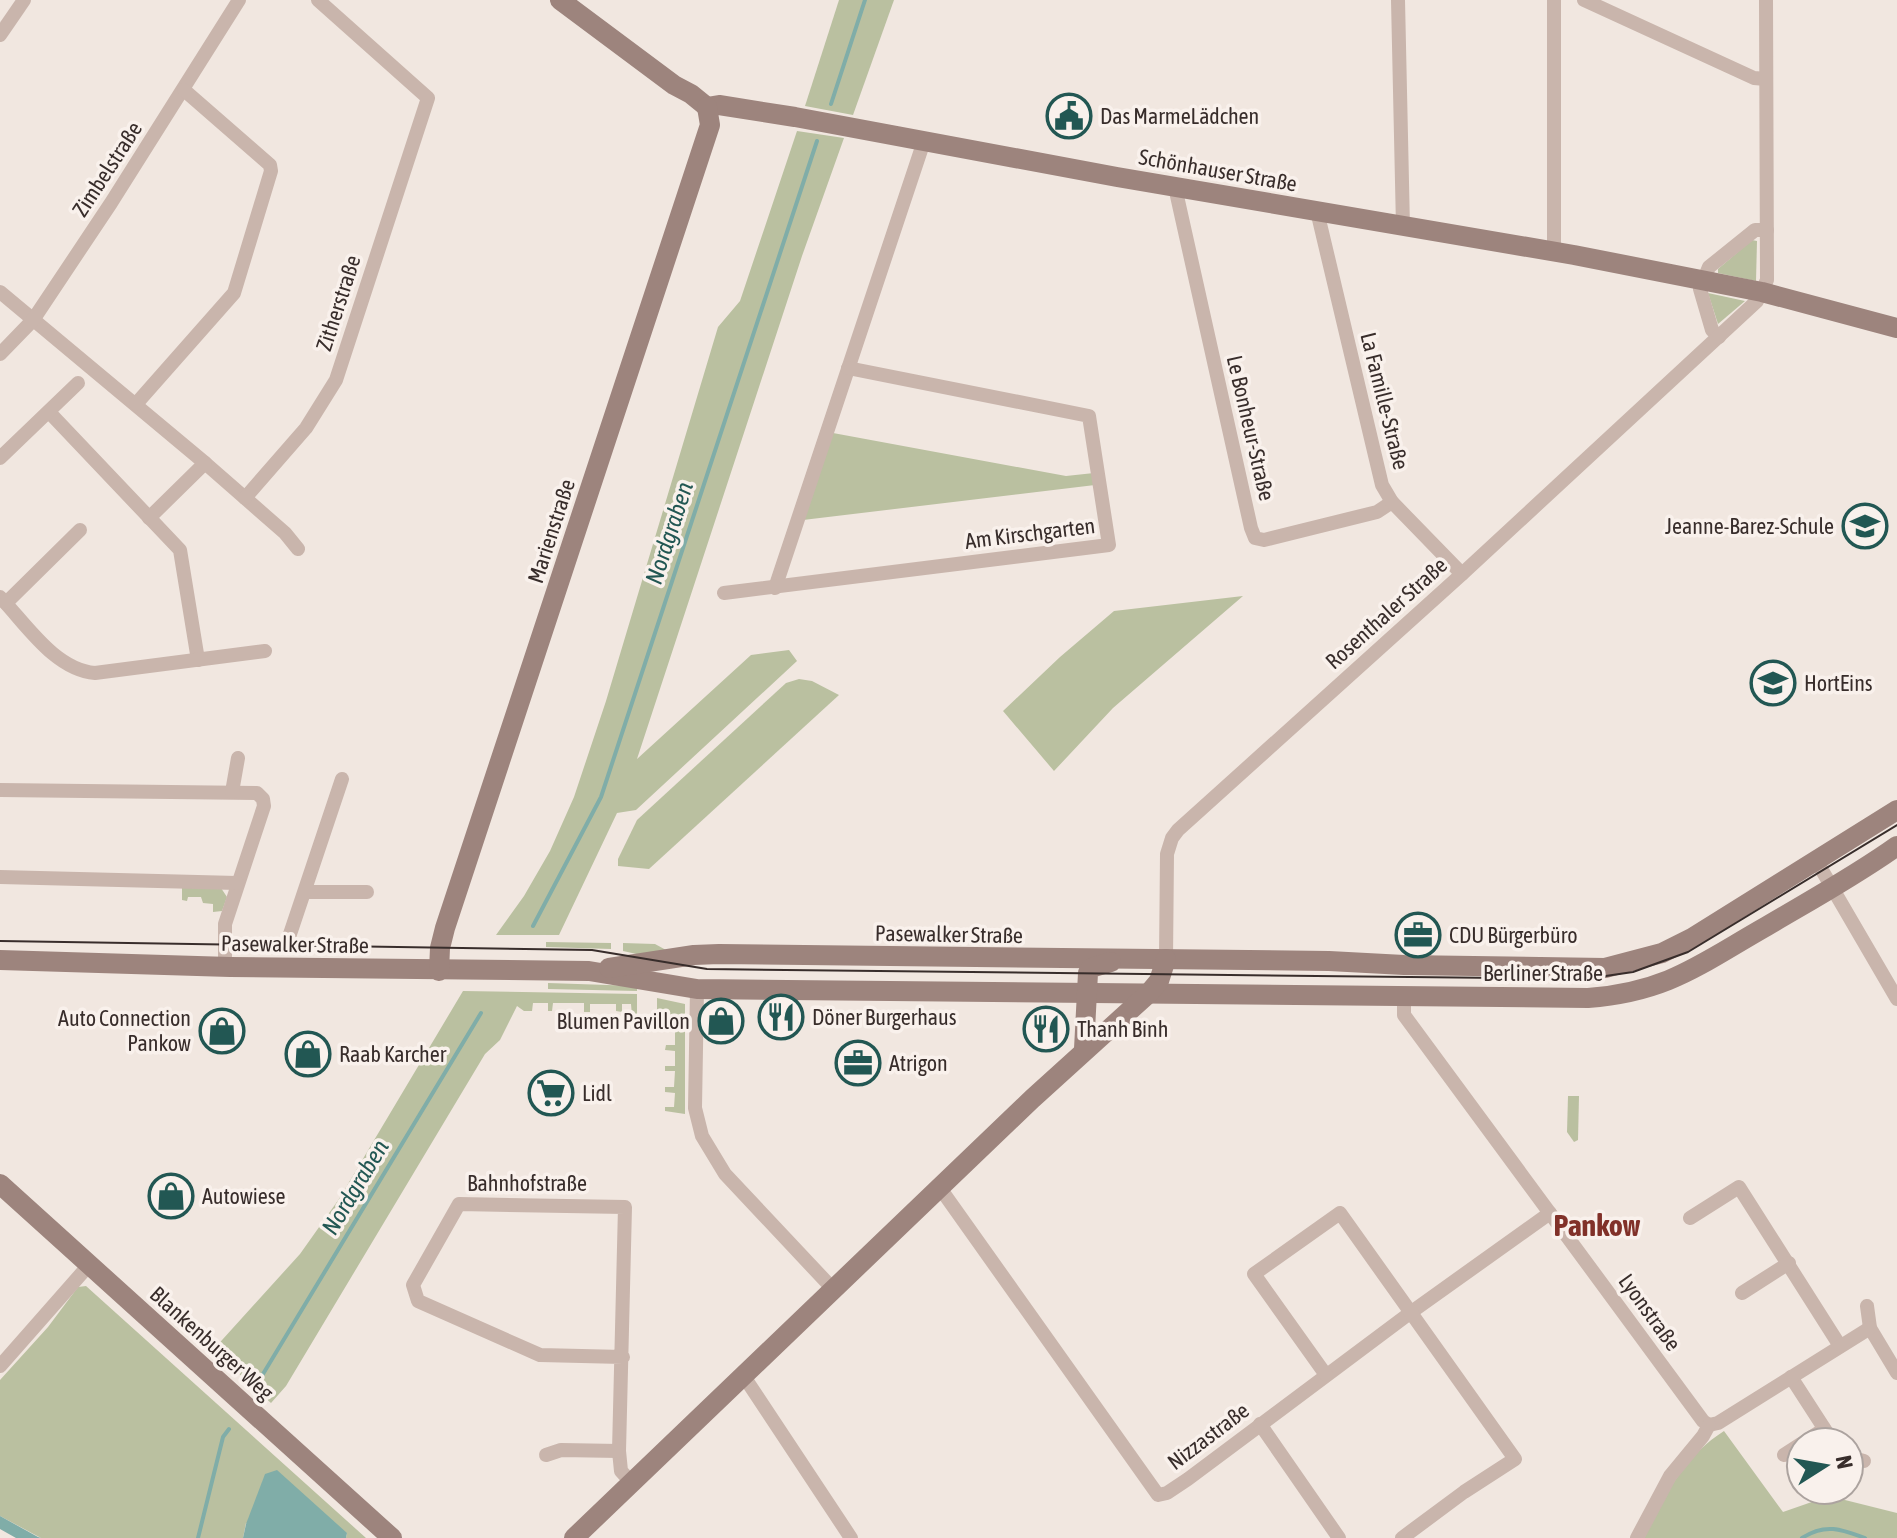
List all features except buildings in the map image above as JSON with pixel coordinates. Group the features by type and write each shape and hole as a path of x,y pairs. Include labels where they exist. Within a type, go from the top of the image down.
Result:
{"main road":[{"name":"Schönhauser Straße","path":"560,0 707,107 719,105 1554,251 1762,292 1897,328"},
{"name":"Marienstraße","path":"439,971 445,928 710,125 707,107"},
{"name":"Berliner Straße","path":"1166,959 1605,968 1645,959 1677,946 1897,810"},
{"name":"Berliner Straße","path":"1149,993 1588,998 1638,992 1665,984 1696,968 1897,846"},
{"name":"Pasewalker Straße","path":"0,960 439,971 589,971 694,955 1166,959"},
{"path":"694,955 697,989"},
{"path":"883,990 884,956"},
{"path":"574,1538 1084,1049 1149,993 1159,981 1166,959"},
{"path":"1084,1049 1086,993 1091,968 1115,960"},
{"name":"Pasewalker Straße","path":"589,971 697,989 1149,993"},
{"name":"Blankenburger Weg","path":"0,1184 392,1538"}],"street":[{"path":"0,35 24,0"},
{"name":"Zimbelstraße","path":"0,354 33,320 184,90 239,0"},
{"name":"Zitherstraße","path":"245,498 306,428 336,380 428,98 318,0"},
{"path":"1398,0 1403,227"},
{"path":"1554,0 1554,251"},
{"path":"1584,0 1754,78 1766,79"},
{"path":"1762,292 1767,280 1766,0"},
{"path":"136,404 234,293 271,171 270,165 184,90"},
{"path":"775,588 924,141"},
{"name":"Le Bonheur-Straße","path":"1177,186 1190,256 1255,538 1264,540 1377,512 1392,502"},
{"name":"La Famille-Straße","path":"1317,211 1382,485 1392,502 1462,574"},
{"path":"1719,337 1712,330 1700,289 1709,267 1755,230 1767,230"},
{"path":"0,292 205,463 298,549"},
{"name":"Rosenthaler Straße","path":"1166,959 1167,854 1178,830 1462,574 1719,337 1757,301 1762,292"},
{"name":"Am Kirschgarten","path":"724,593 1109,545 1089,416 848,368"},
{"path":"0,458 78,383"},
{"path":"49,412 180,550 198,660"},
{"path":"149,518 205,463"},
{"path":"80,530 3,600 71,669 95,673 265,651"},
{"path":"232,792 238,758"},
{"name":"Pasewalker Straße","path":"289,937 342,779"},
{"path":"0,790 257,793 263,799 264,806 225,924 225,967"},
{"path":"1816,860 1897,999"},
{"path":"0,877 237,883"},
{"path":"305,892 367,892"},
{"path":"697,989 695,1108 702,1136 725,1174 833,1289"},
{"name":"Lyonstraße","path":"1404,996 1404,1015 1703,1421 1709,1425"},
{"path":"1690,1218 1739,1187 1840,1346"},
{"name":"Nizzastraße","path":"940,1188 1154,1493 1164,1495 1550,1213"},
{"name":"Bahnhofstraße","path":"623,1357 540,1355 418,1301 413,1285 459,1204 625,1207 623,1357 619,1451 621,1471 631,1482"},
{"path":"1326,1375 1254,1274 1340,1213 1515,1459 1402,1538"},
{"path":"1742,1293 1789,1263"},
{"path":"0,1366 89,1265"},
{"path":"1867,1306 1870,1328 1897,1373"},
{"path":"1637,1538 1670,1476 1709,1425 1718,1423 1870,1328"},
{"path":"743,1375 851,1538"},
{"path":"1791,1377 1822,1426"},
{"path":"1260,1424 1339,1538"},
{"path":"546,1455 561,1450 619,1451"}],"green space":[{"path":"839,0 894,0 853,115 805,106"},
{"path":"797,131 844,138 802,256 637,759 751,655 789,650 797,661 636,810 617,813 559,935 496,935 524,896 550,851 574,797 606,701 718,327 740,301"},
{"path":"1752,240 1757,241 1756,281 1718,273 1718,269"},
{"path":"1708,293 1745,301 1718,324"},
{"path":"833,433 1066,476 1094,473 1095,485 803,520"},
{"path":"1243,596 1113,708 1054,771 1003,711 1114,611"},
{"path":"799,679 812,681 839,695 649,869 618,866 618,859 637,820 786,683"},
{"path":"182,886 221,888 227,897 222,911 213,912 213,904 203,903 201,897 182,900"},
{"path":"546,942 611,943 611,949 546,947"},
{"path":"623,943 655,944 666,950 650,957 623,951"},
{"path":"548,983 637,986 637,991 548,989"},
{"path":"463,991 637,994 637,1015 632,1016 631,1004 622,1004 622,1012 616,1011 616,1004 590,1004 590,1012 584,1012 584,1003 553,1003 552,1011 548,1011 548,1003 533,1003 532,1011 524,1011 517,1006 500,1040 485,1054 286,1386 271,1403 213,1350 300,1254 339,1199"},
{"path":"657,998 685,1004 685,1114 665,1111 665,1107 674,1107 675,1093 665,1092 665,1087 674,1087 675,1071 665,1071 665,1066 675,1066 675,1051 665,1050 666,1045 675,1045 675,1030 662,1024 662,1015 657,1014"},
{"path":"1568,1096 1579,1096 1578,1140 1574,1142 1567,1132"},
{"path":"86,1286 366,1538 346,1538 347,1533 246,1523 243,1538 41,1538 0,1516 0,1380 48,1327 78,1287"},
{"path":"1724,1431 1783,1512 1800,1506 1865,1505 1897,1513 1897,1538 1643,1538 1686,1465"}],"water":[{"path":"277,1470 347,1533 346,1538 243,1538 265,1474"},
{"path":"0,1516 41,1538 16,1538 0,1529"}],"waterway":[{"name":"Nordgraben","path":"831,104 865,0"},
{"name":"Nordgraben","path":"533,926 601,797 817,141"},
{"name":"Nordgraben","path":"260,1379 481,1013"},
{"name":"Nordgraben","path":"198,1538 223,1437 229,1429"},
{"path":"1802,1538 1826,1529 1865,1538"}],"tram line":[{"path":"0,941 592,950 707,969 1585,979 1633,972 1688,952 1897,825"}],"place":[{"name":"Das MarmeLädchen","path":"1069,116"},
{"name":"Jeanne-Barez-Schule","path":"1865,526"},
{"name":"HortEins","path":"1773,683"},
{"name":"CDU Bürgerbüro","path":"1418,935"},
{"name":"Döner Burgerhaus","path":"781,1017"},
{"name":"Blumen Pavillon","path":"721,1021"},
{"name":"Thanh Binh","path":"1046,1029"},
{"name":"Auto Connection Pankow","path":"222,1031"},
{"name":"Raab Karcher","path":"308,1054"},
{"name":"Atrigon","path":"858,1063"},
{"name":"Lidl","path":"551,1093"},
{"name":"Autowiese","path":"171,1196"}],"district":[{"name":"Pankow","path":"1597,1225"}]}
